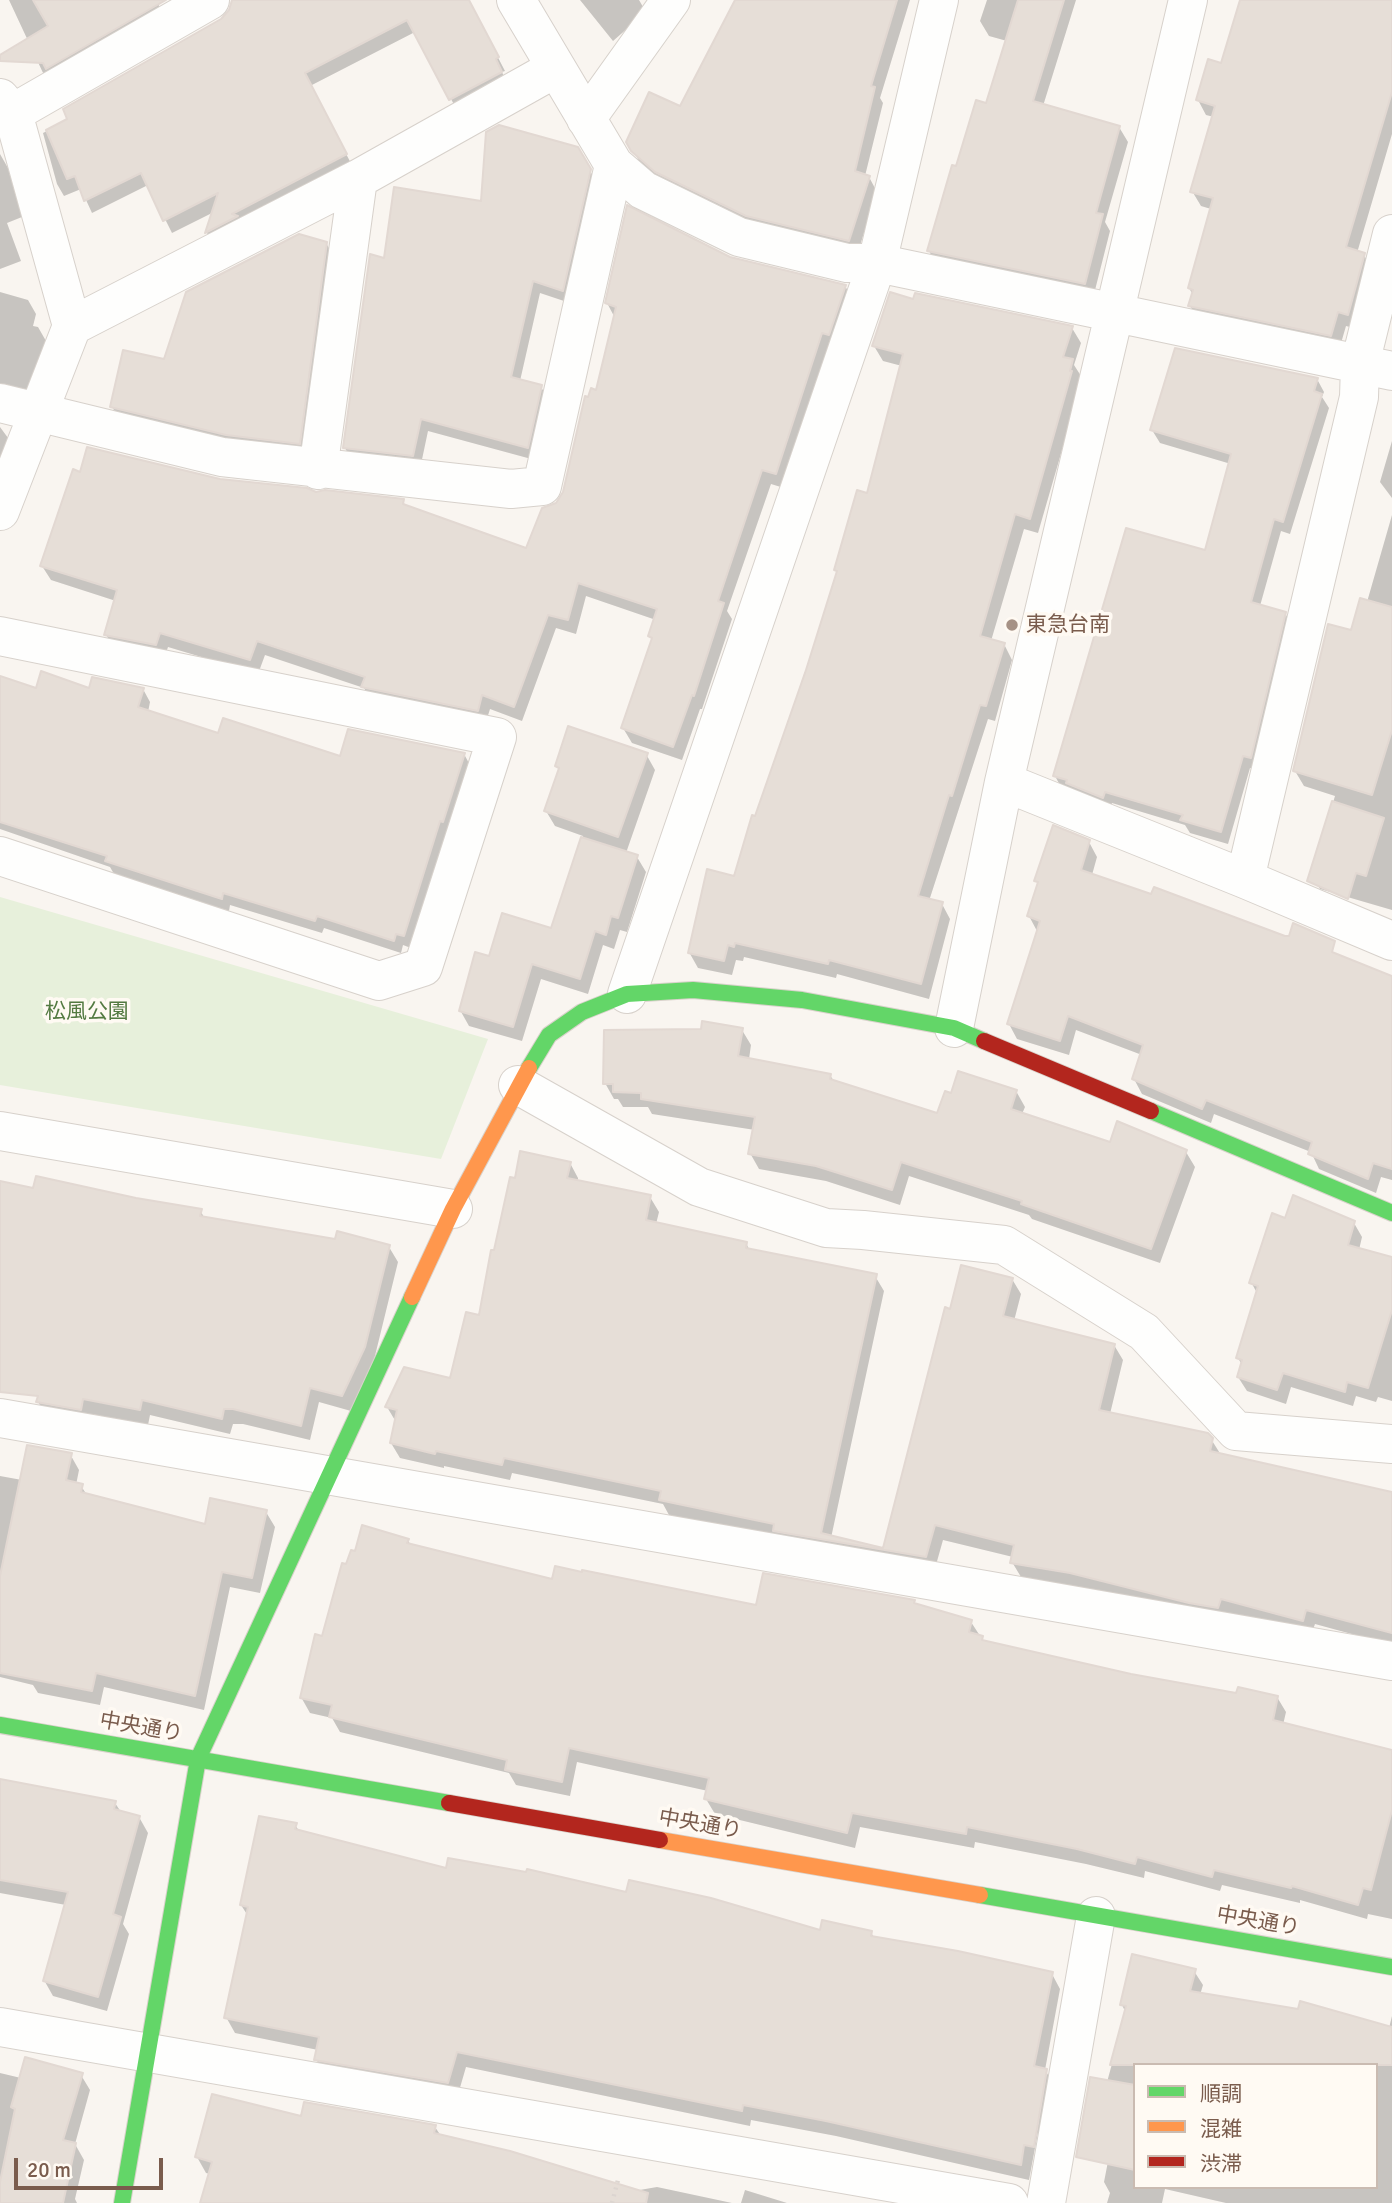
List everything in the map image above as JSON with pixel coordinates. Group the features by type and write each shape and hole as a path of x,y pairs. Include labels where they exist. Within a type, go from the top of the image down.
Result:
{"street":[{"path":"0,511 72,326 6,106 210,0"},
{"path":"516,0 614,165 643,190 739,237 846,262 877,264 1376,368"},
{"path":"586,119 671,0"},
{"path":"627,994 877,264 939,0"},
{"path":"954,1028 1004,782 1112,313 1188,0"},
{"path":"72,326 358,179 556,68"},
{"path":"0,403 222,457 318,470 510,489 542,486 614,165"},
{"path":"318,470 358,179"},
{"path":"1245,879 1359,397 1376,368 1392,234"},
{"path":"0,636 497,737 422,967 379,981 0,856"},
{"path":"1004,782 1392,941"},
{"path":"121,2203 198,1759 453,1209 518,1085 549,1035 582,1012 627,994 694,990 802,1000 954,1028 1392,1213"},
{"path":"518,1085 699,1187 826,1228 1004,1245 1144,1332 1236,1431 1392,1444"},
{"path":"0,1131 453,1209"},
{"path":"0,1418 1392,1661"},
{"name":"中央通り","path":"0,1725 1392,1967"},
{"path":"1046,2203 1096,1916"},
{"path":"0,2027 1009,2203"}],"green space":[{"name":"松風公園","path":"0,897 488,1039 441,1159 0,1085"}],"building":[{"path":"33,0 166,0 46,69 43,63 0,61 0,55 48,26"},
{"path":"232,0 469,0 499,57 496,59 502,72 449,100 407,20 305,73 347,154 232,214 238,216 205,233 218,193 163,221 141,173 84,201 75,176 67,179 46,130 67,119 63,109 221,19 229,10"},
{"path":"735,0 897,0 871,86 875,87 855,171 870,176 849,241 746,216 655,172 631,151 626,142 649,92 680,106"},
{"path":"1018,0 1064,0 1033,101 1120,126 1096,213 1103,214 1085,284 927,251 952,165 956,166 976,100 986,103"},
{"path":"1240,0 1392,0 1392,92 1346,247 1365,253 1348,315 1338,312 1331,336 1188,306 1193,290 1188,288 1213,198 1190,192 1215,106 1196,100 1208,59 1221,63"},
{"path":"499,125 578,147 591,169 563,291 533,281 511,377 542,385 528,448 421,419 413,456 343,448 370,254 384,258 394,187 481,201 486,132"},
{"path":"627,205 730,257 846,285 829,335 822,333 776,474 762,470 718,601 724,603 694,696 692,695 673,747 621,728 652,638 648,636 657,609 578,583 568,620 548,615 514,707 482,695 478,711 361,687 365,677 257,641 250,660 160,633 156,645 104,635 117,590 40,566 73,469 80,472 87,447 220,479 307,488 316,492 325,490 404,499 403,504 526,548 542,508 556,503 563,492 585,396 588,397 591,388 596,390 616,307 605,303"},
{"path":"299,234 327,242 300,444 226,435 110,407 123,350 164,359 186,292"},
{"path":"890,292 913,299 915,293 1073,326 1063,357 1073,359 1072,371 1030,519 1015,514 980,636 1005,643 986,706 980,705 952,796 949,795 918,896 943,902 921,984 829,960 828,964 735,943 734,947 728,945 724,961 688,953 707,869 734,876 752,815 755,816 806,670 837,571 834,570 857,490 867,493 903,354 872,346"},
{"path":"1175,348 1318,378 1314,391 1322,394 1283,522 1274,519 1251,602 1286,612 1251,758 1243,756 1221,832 1180,820 1183,815 1105,792 1103,798 1053,776 1126,528 1205,550 1231,454 1150,430"},
{"path":"1360,598 1392,607 1392,730 1372,795 1293,771 1328,624 1351,630"},
{"path":"41,671 89,688 92,677 144,688 138,707 218,733 223,718 340,756 348,729 465,753 443,822 440,821 404,936 396,934 394,941 317,916 315,921 223,893 222,899 105,861 107,856 0,822 0,676 36,688"},
{"path":"568,726 648,753 618,837 544,811 559,768 555,766"},
{"path":"1332,801 1384,818 1366,876 1356,873 1348,899 1307,881"},
{"path":"1053,825 1090,840 1081,870 1151,894 1154,887 1285,936 1289,936 1293,923 1335,941 1332,952 1392,976 1392,1169 1373,1163 1368,1179 1308,1154 1312,1142 1206,1100 1202,1109 1132,1079 1143,1045 1068,1016 1060,1041 1007,1024 1040,921 1027,916 1038,882 1034,881"},
{"path":"581,837 638,855 618,918 611,916 606,935 595,931 580,979 532,964 513,1027 459,1011 475,952 489,956 502,913 551,928"},
{"path":"702,1021 743,1028 738,1056 831,1074 830,1079 937,1113 945,1091 951,1093 958,1071 1017,1090 1011,1109 1110,1142 1117,1121 1187,1150 1151,1249 1021,1204 1022,1201 901,1162 892,1190 816,1166 748,1154 755,1117 641,1099 641,1093 613,1092 613,1084 603,1084 604,1030 701,1029"},
{"path":"520,1151 571,1162 567,1178 651,1195 646,1220 747,1242 746,1248 877,1274 821,1533 883,1548 945,1307 950,1309 961,1265 1013,1278 1003,1316 1115,1344 1099,1410 1208,1433 1213,1438 1210,1451 1392,1492 1392,1633 1306,1610 1303,1621 1221,1599 1218,1608 1070,1573 1010,1563 1014,1545 935,1525 926,1557 773,1531 774,1524 659,1500 661,1491 504,1458 502,1465 436,1451 435,1454 390,1443 397,1410 385,1407 404,1367 450,1378 466,1312 479,1315 491,1250 494,1250 510,1177 515,1178"},
{"path":"36,1176 202,1209 200,1216 335,1239 337,1231 390,1245 365,1347 342,1396 310,1388 301,1426 233,1409 224,1409 222,1419 142,1400 140,1410 83,1399 81,1410 36,1402 38,1396 0,1392 0,1181 33,1188"},
{"path":"1293,1195 1355,1221 1348,1245 1392,1257 1392,1310 1368,1388 1347,1382 1345,1392 1283,1373 1277,1390 1237,1377 1242,1360 1236,1358 1258,1286 1249,1283 1272,1213 1285,1218"},
{"path":"27,1445 72,1453 66,1480 83,1484 81,1492 205,1524 210,1498 267,1510 252,1578 222,1572 195,1696 96,1673 92,1691 0,1673 0,1576"},
{"path":"362,1525 409,1539 407,1543 552,1579 555,1566 756,1605 763,1573 915,1600 914,1603 972,1620 969,1632 983,1636 982,1640 1131,1674 1236,1693 1238,1687 1278,1696 1273,1720 1392,1750 1392,1810 1371,1890 1363,1888 1358,1905 1292,1886 1291,1888 1214,1870 1212,1877 1137,1857 1135,1864 1077,1849 967,1827 966,1834 852,1813 847,1833 704,1799 709,1778 569,1748 562,1782 505,1770 507,1760 329,1717 332,1705 300,1698 315,1634 322,1636 342,1563 346,1564 351,1550 355,1551"},
{"path":"0,1779 116,1801 114,1809 140,1816 113,1914 121,1917 98,1997 43,1981 68,1892 0,1880"},
{"path":"259,1816 297,1823 295,1829 446,1868 448,1858 526,1872 527,1869 626,1892 629,1880 711,1898 820,1930 822,1920 872,1931 871,1936 958,1951 1053,1972 1034,2066 1047,2069 1034,2147 1024,2145 1021,2165 826,2121 743,2105 742,2111 457,2052 448,2083 314,2060 319,2037 224,2018 248,1907 240,1905"},
{"path":"1132,1954 1196,1969 1190,1991 1298,2009 1300,2001 1392,2027 1392,2065 1110,2065 1126,2006 1120,2005"},
{"path":"25,2057 83,2073 63,2140 76,2143 63,2203 0,2203 0,2182 15,2109 11,2107"},
{"path":"1090,2077 1133,2085 1133,2170 1076,2157"},
{"path":"212,2094 301,2116 304,2102 436,2125 434,2133 510,2151 648,2193 646,2203 200,2203 212,2162 195,2157"}],"traffic: fast":[{"path":"529,1068 549,1035 582,1012 627,994 693,990 802,1000 954,1028 984,1041"},
{"path":"1151,1111 1392,1213"},
{"path":"122,2203 198,1759 412,1297"},
{"path":"0,1725 449,1803"},
{"path":"980,1895 1392,1967"}],"traffic: slow":[{"path":"412,1297 453,1209 529,1068"},
{"path":"660,1840 980,1895"}],"traffic: jam":[{"path":"984,1041 1151,1111"},
{"path":"449,1803 660,1840"}],"place":[{"name":"東急台南","path":"1012,625"}]}
